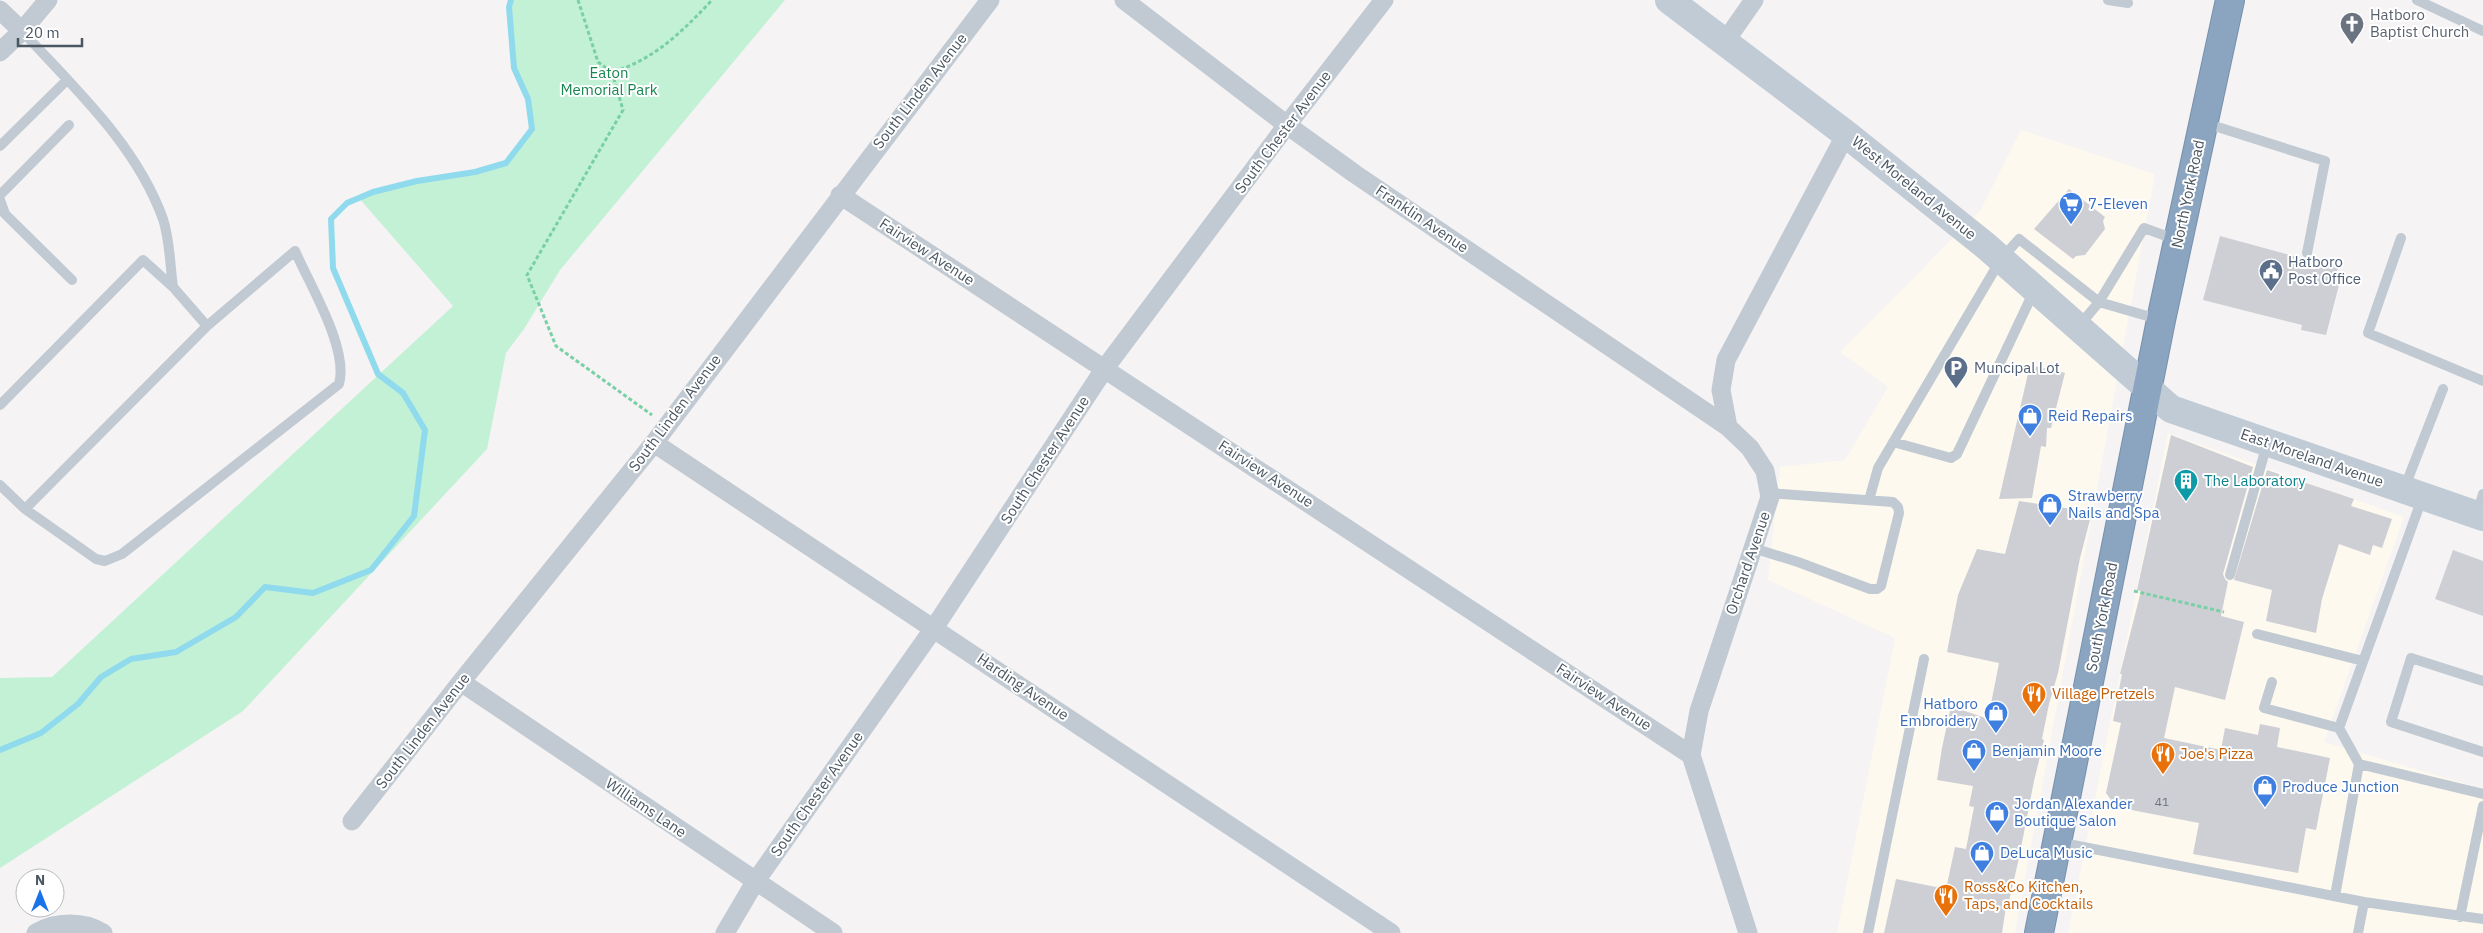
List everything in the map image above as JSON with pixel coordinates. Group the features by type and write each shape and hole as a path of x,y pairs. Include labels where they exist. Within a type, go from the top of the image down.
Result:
{"highway":[{"name":"North York Road","path":"2148,389 2230,0"},
{"name":"South York Road","path":"2039,933 2148,389"}],"street":[{"path":"0,52 22,31 48,0"},
{"name":"South Linden Avenue","path":"352,821 461,682 654,443 990,0"},
{"name":"Franklin Avenue","path":"1124,0 1287,125 1356,174 1728,426"},
{"name":"South Chester Avenue","path":"725,933 755,882 934,628 1105,368 1287,125 1384,0"},
{"name":"West Moreland Avenue","path":"1669,0 1846,134 2001,259 2148,389"},
{"path":"1724,43 1754,0"},
{"path":"0,10 22,31"},
{"path":"1728,426 1720,390 1726,360 1846,134"},
{"name":"Fairview Avenue","path":"840,196 1105,368 1691,755"},
{"name":"East Moreland Avenue","path":"2148,389 2171,409 2414,493 2481,509"},
{"name":"Orchard Avenue","path":"1728,426 1750,448 1765,471 1770,497 1699,711 1691,755 1748,933"},
{"name":"Harding Avenue","path":"654,443 1391,933"},
{"name":"Williams Lane","path":"461,682 833,933"},
{"path":"36,933 45,928 84,925 103,933"}],"lane":[{"path":"2108,0 2128,3"},
{"path":"2417,0 2483,31"},
{"path":"22,31 105,120 146,182 164,221 173,287"},
{"path":"0,146 67,80"},
{"path":"2204,123 2326,161 2307,253"},
{"path":"0,195 69,125"},
{"path":"0,200 3,217 72,280"},
{"path":"2078,328 2099,302 2144,228 2178,240"},
{"path":"2401,238 2368,333 2483,381"},
{"path":"1869,500 1878,468 2001,259 2019,239 2099,302 2162,320"},
{"path":"0,485 25,509 96,559 105,562 122,554 339,384 342,372 338,346 295,251 207,326 25,509"},
{"path":"0,405 143,260 173,287 207,326"},
{"path":"1894,442 1952,458 1957,454 2035,289"},
{"path":"2339,728 2363,662 2443,389"},
{"path":"2230,575 2268,443"},
{"path":"1753,548 1798,562 1870,589 1877,589 1881,586 1899,513 1898,507 1893,502 1769,493"},
{"path":"2257,634 2363,662"},
{"path":"2483,681 2411,658 2391,722 2483,752"},
{"path":"1868,933 1924,659"},
{"path":"2272,682 2264,708 2339,728 2358,764 2335,896"},
{"path":"2358,764 2483,794"},
{"path":"2460,917 2483,806"},
{"path":"2057,841 2364,902 2483,919"},
{"path":"2358,933 2364,902"}],"path":[{"path":"578,0 598,62 612,72 623,110 527,275 556,346 666,426"},
{"path":"612,72 637,64 680,34 712,0"},
{"path":"2134,591 2224,612"}],"shaded area":[{"path":"2021,130 2155,174 2015,933 1837,933 1895,638 1768,580 1780,467 1845,460 1888,387 1840,352 1980,211"},
{"path":"2168,433 2404,517 2324,742 2483,789 2483,933 2068,933"}],"green space":[{"name":"Eaton Memorial Park","path":"511,0 785,0 560,270 524,329 506,353 487,449 243,711 0,868 0,678 52,677 453,306 358,197 417,181 475,172 506,163 532,129 528,99 514,68 509,7"}],"building":[{"name":"7-Eleven","path":"2069,189 2105,217 2103,221 2105,229 2085,255 2076,256 2073,259 2034,229"},
{"name":"Hatboro Post Office","path":"2220,236 2338,268 2334,283 2339,285 2326,335 2301,330 2302,325 2203,300"},
{"name":"Reid Repairs","path":"2030,365 2065,373 2051,428 2047,428 2046,447 2041,446 2032,498 1999,499"},
{"path":"2171,435 2253,467 2223,574 2228,582 2221,616 2244,622 2225,700 2175,687 2164,738 2221,750 2225,728 2258,735 2260,724 2280,728 2277,747 2330,758 2316,830 2306,828 2298,873 2193,854 2199,823 2116,807 2106,793 2121,723 2113,721 2122,674 2120,674 2141,591 2137,590"},
{"path":"2267,470 2354,499 2351,506 2392,519 2382,548 2373,545 2370,555 2339,544 2322,599 2316,633 2266,621 2272,590 2234,580"},
{"path":"2019,501 2092,512 2080,558 2058,673 2049,704 2042,739 2044,740 2009,901 2007,900 2002,933 1884,933 1896,879 1946,889 1955,847 1966,849 1974,807 1969,806 1973,786 1937,780 1942,748 1951,706 1988,719 1999,663 1947,652 1958,595 1977,549 2005,554"},
{"path":"2453,550 2483,561 2483,616 2435,599"}],"waterway":[{"path":"0,750 41,733 78,704 101,677 131,659 176,652 236,617 265,587 313,593 371,570 414,516 425,430 403,393 378,374 333,268 331,219 347,203 373,192 417,181 475,172 506,163 532,129 528,99 514,68 509,7 511,0"}],"place":[{"name":"Hatboro Baptist Church","path":"2352,45"},
{"name":"7-Eleven","path":"2071,225"},
{"name":"Hatboro Post Office","path":"2271,292"},
{"name":"Muncipal Lot","path":"1956,389"},
{"name":"Reid Repairs","path":"2030,437"},
{"name":"The Laboratory","path":"2186,502"},
{"name":"Strawberry Nails and Spa","path":"2050,526"},
{"name":"Village Pretzels","path":"2034,715"},
{"name":"Hatboro Embroidery","path":"1996,734"},
{"name":"Benjamin Moore","path":"1974,772"},
{"name":"Joe's Pizza","path":"2163,775"},
{"name":"Produce Junction","path":"2265,808"},
{"name":"Jordan Alexander Boutique Salon","path":"1997,834"},
{"name":"DeLuca Music","path":"1982,874"},
{"name":"Ross&Co Kitchen, Taps, and Cocktails","path":"1946,917"}]}
